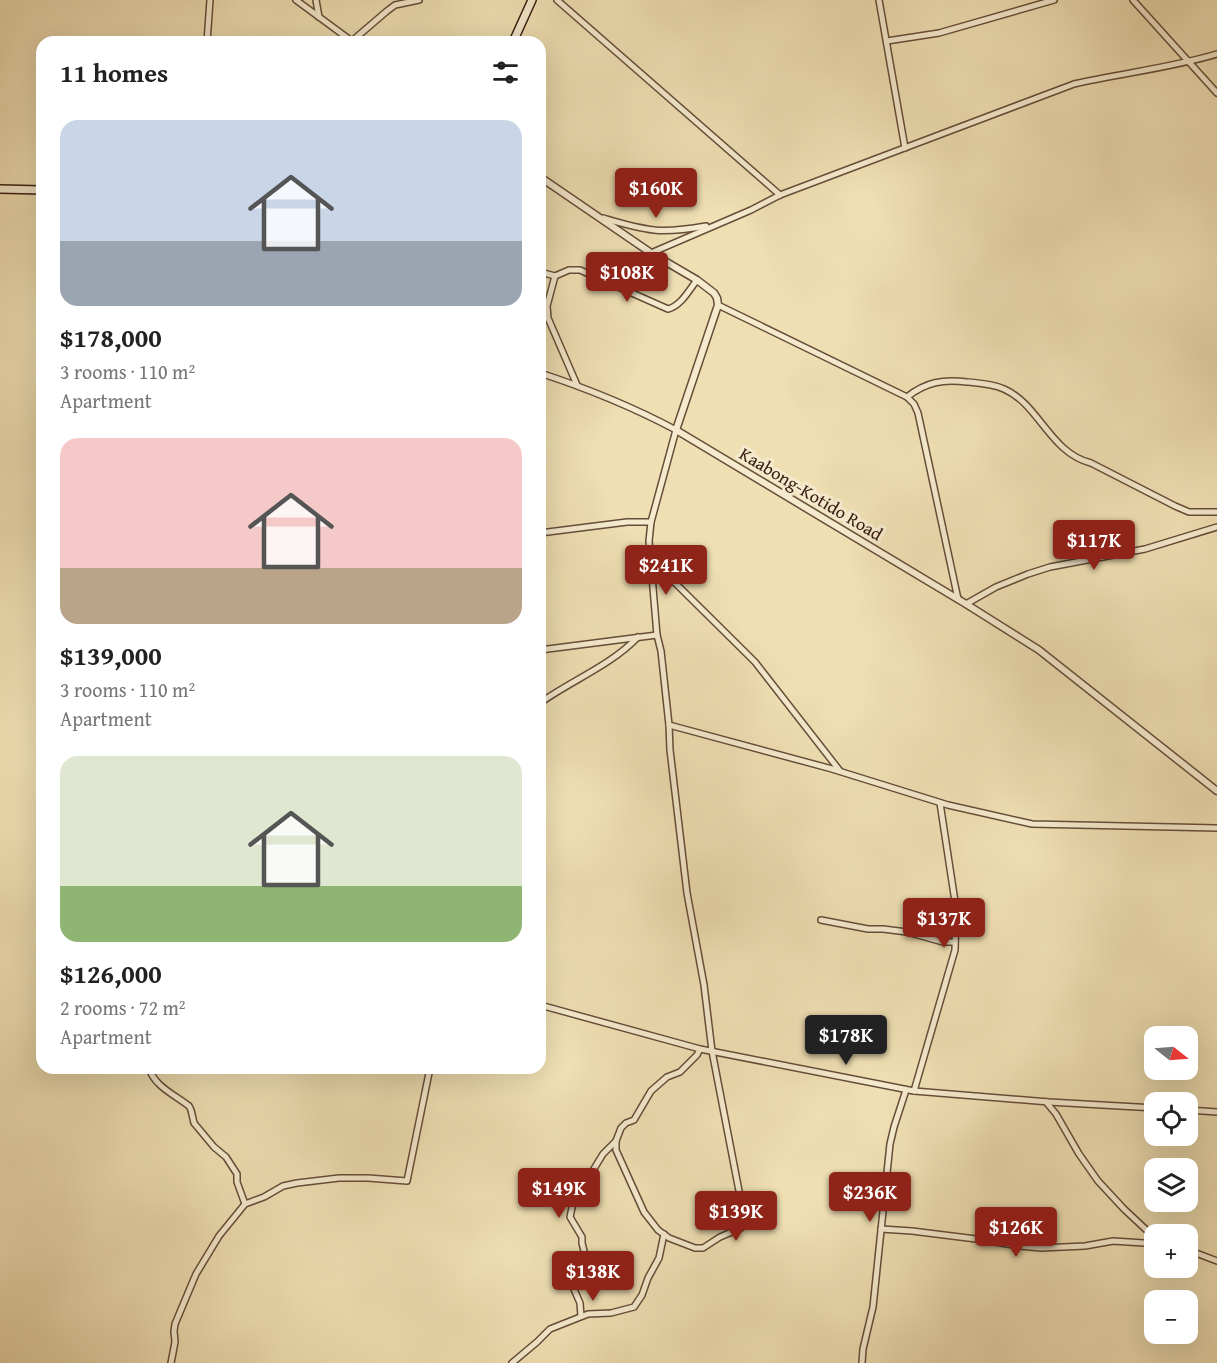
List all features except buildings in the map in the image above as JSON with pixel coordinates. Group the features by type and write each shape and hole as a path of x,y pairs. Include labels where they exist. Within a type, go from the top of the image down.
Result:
{"main road":[{"path":"516,36 532,0"},
{"path":"0,189 36,190"}],"street":[{"path":"207,36 210,0"},
{"path":"296,0 345,36"},
{"path":"316,0 319,17"},
{"path":"360,36 395,5 419,0"},
{"path":"557,0 780,195"},
{"path":"879,0 905,148"},
{"path":"887,41 939,33 1054,0"},
{"path":"1133,0 1217,93"},
{"path":"651,253 780,195 1074,84 1189,62 1217,54"},
{"path":"546,181 651,253 697,280 717,298 718,305 676,430 651,522 649,541 657,635 661,651 687,893 712,1051 745,1222 741,1228 700,1248 682,1243 658,1230 642,1207 615,1146 621,1128 634,1120 651,1091 667,1077 680,1072 700,1049"},
{"path":"599,217 655,231 713,225"},
{"path":"546,274 555,276 570,270 580,270 671,309 697,280"},
{"path":"555,276 547,306 548,318 577,385"},
{"path":"718,305 907,397 914,404 918,413 958,599"},
{"path":"546,375 637,410 676,430"},
{"path":"907,397 920,387 938,381 960,381 1004,389 1020,399 1068,453 1080,460 1091,463 1189,512 1217,513"},
{"name":"Kaabong-Kotido Road","path":"676,430 1039,650 1217,791"},
{"path":"546,532 627,522 651,522"},
{"path":"966,604 996,587 1050,567 1145,549 1217,527"},
{"path":"652,560 755,662 840,771"},
{"path":"546,649 657,635"},
{"path":"546,699 614,658 638,637"},
{"path":"669,725 840,771 940,803 1032,824 1217,828"},
{"path":"914,1091 955,950 956,908 940,803"},
{"path":"821,920 868,929 907,932 943,942 955,942"},
{"path":"546,1007 700,1049 906,1090 1144,1107"},
{"path":"151,1074 157,1082 189,1107 194,1123 226,1158 237,1174 237,1182 245,1204"},
{"path":"171,1363 175,1342 175,1324 196,1274 219,1236 245,1204 264,1197 283,1186 297,1183 339,1178 407,1181 429,1074"},
{"path":"862,1363 873,1307 890,1144 906,1090"},
{"path":"1046,1102 1056,1114 1098,1182 1144,1228"},
{"path":"1198,1111 1217,1112"},
{"path":"581,1316 580,1303 573,1287 585,1255 582,1237 570,1217 571,1209 593,1169 616,1141"},
{"path":"881,1229 1031,1247 1085,1246 1113,1241 1144,1243"},
{"path":"512,1363 550,1329 581,1316 630,1309 637,1304 659,1258 664,1234"},
{"path":"1198,1254 1217,1261"}]}
